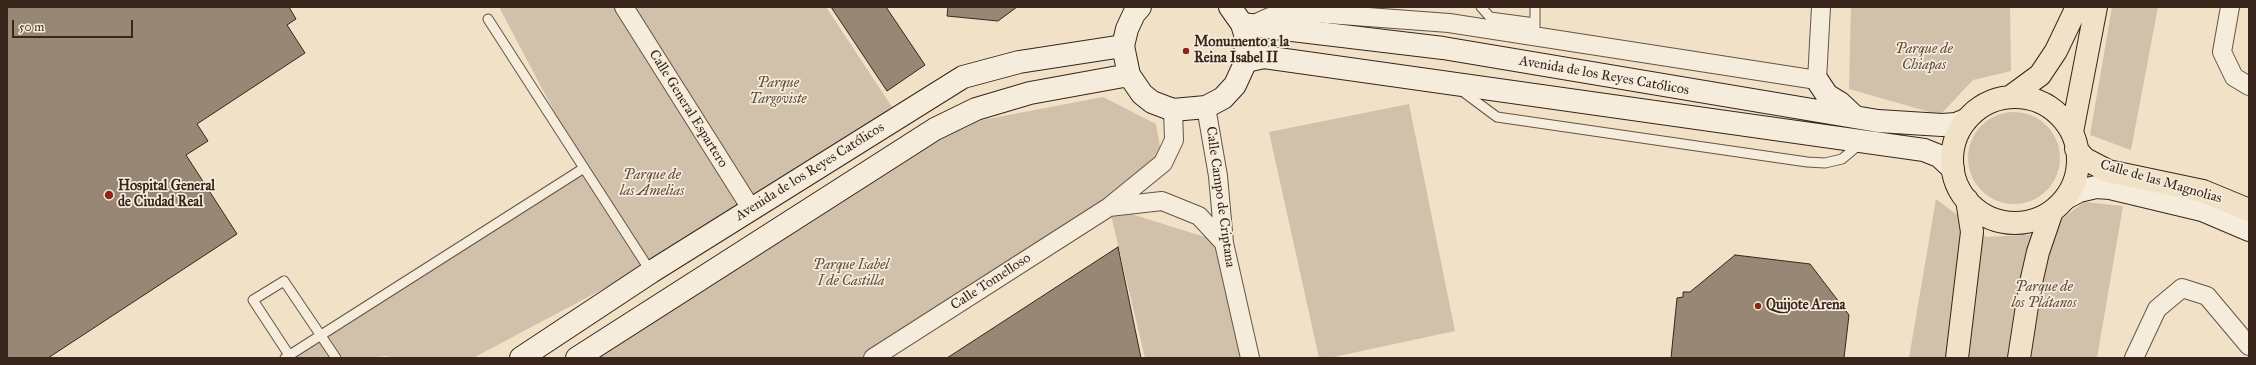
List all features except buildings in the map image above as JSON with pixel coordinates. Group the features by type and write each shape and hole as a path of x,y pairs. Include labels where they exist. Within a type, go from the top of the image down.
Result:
{"highway":[{"path":"2010,97 2040,75 2056,50 2077,7"},
{"path":"2019,358 2033,273 2043,234 2059,205 2074,185 2077,172 2074,141 2096,7"},
{"path":"2059,205 2023,222 2003,223 1988,218 1967,200 1957,184 1953,169 1952,156 1954,143 1966,120 1981,106 1995,100 2024,96 2037,100 2053,108 2074,141"},
{"name":"Calle de las Magnolias","path":"2074,141 2085,159 2108,171 2203,192 2249,210"},
{"path":"1957,358 1972,232 1967,200"}],"main road":[{"path":"1140,7 1134,14 1126,29 1123,46 1129,75 1142,94 1152,102 1173,110 1206,107 1223,98 1235,85 1246,61 1245,34 1241,19"},
{"name":"Avenida de los Reyes Católicos","path":"1241,19 1443,48 1855,117 1942,125 1956,124 1966,120"},
{"name":"Avenida de los Reyes Católicos","path":"521,358 651,272 963,77 1019,62 1123,46"},
{"name":"Avenida de los Reyes Católicos","path":"1246,61 1264,57 1924,150 1939,156 1953,169"},
{"path":"577,358 935,129 976,109 1030,93 1129,75"},
{"path":"1817,80 1827,95 1840,103 1855,117"},
{"name":"Calle de las Magnolias","path":"2059,205 2079,191 2096,187 2110,188 2202,210 2249,230"}],"street":[{"name":"Calle General Espartero","path":"624,7 752,210"},
{"path":"1241,19 1314,13 1450,15 1817,80 1821,7"},
{"path":"2230,7 2222,52 2234,77 2249,86"},
{"name":"Calle Campo de Criptana","path":"1206,107 1218,176 1224,243 1250,358"},
{"name":"Calle Tomelloso","path":"873,358 1109,207 1163,163 1174,140 1173,110"},
{"name":"Calle Tomelloso","path":"1109,207 1162,201 1199,216 1224,243"},
{"path":"2134,358 2157,309 2182,288 2207,296 2249,346"}],"lane":[{"path":"1480,7 1490,17 1535,30 1535,7"},
{"path":"488,19 651,272"},
{"path":"336,358 321,335 284,281 253,300 288,357 321,335 584,168"}],"green space":[{"name":"Parque de las Amelias","path":"499,7 826,7 898,116 752,210 473,358 397,358 385,356 371,358 285,358 584,168"},
{"name":"Parque de Chiapas","path":"1851,7 2010,7 2011,71 1973,80 1940,115 1849,89"},
{"path":"2112,7 2158,7 2131,150 2090,135"},
{"name":"Parque Isabel I de Castilla","path":"1103,97 1156,124 1163,163 862,358 577,358 935,129"},
{"path":"1409,104 1455,331 1329,358 1319,358 1269,132"},
{"path":"2014,112 2032,115 2047,125 2057,140 2060,158 2057,176 2047,191 2032,201 2014,204 1996,201 1981,191 1971,176 1968,158 1971,140 1981,125 1996,115"},
{"name":"Parque de los Plátanos","path":"1936,199 1986,237 2043,234 2084,202 2123,206 2097,358 1909,358"},
{"path":"1109,207 1224,243 1249,358 1145,358"}],"place":[{"name":"Monumento a la Reina Isabel II","path":"1186,51"},
{"name":"Hospital General de Ciudad Real","path":"109,195"},
{"name":"Quijote Arena","path":"1758,306"}],"park label":[{"name":"Parque Targoviste","path":"778,92"}]}
